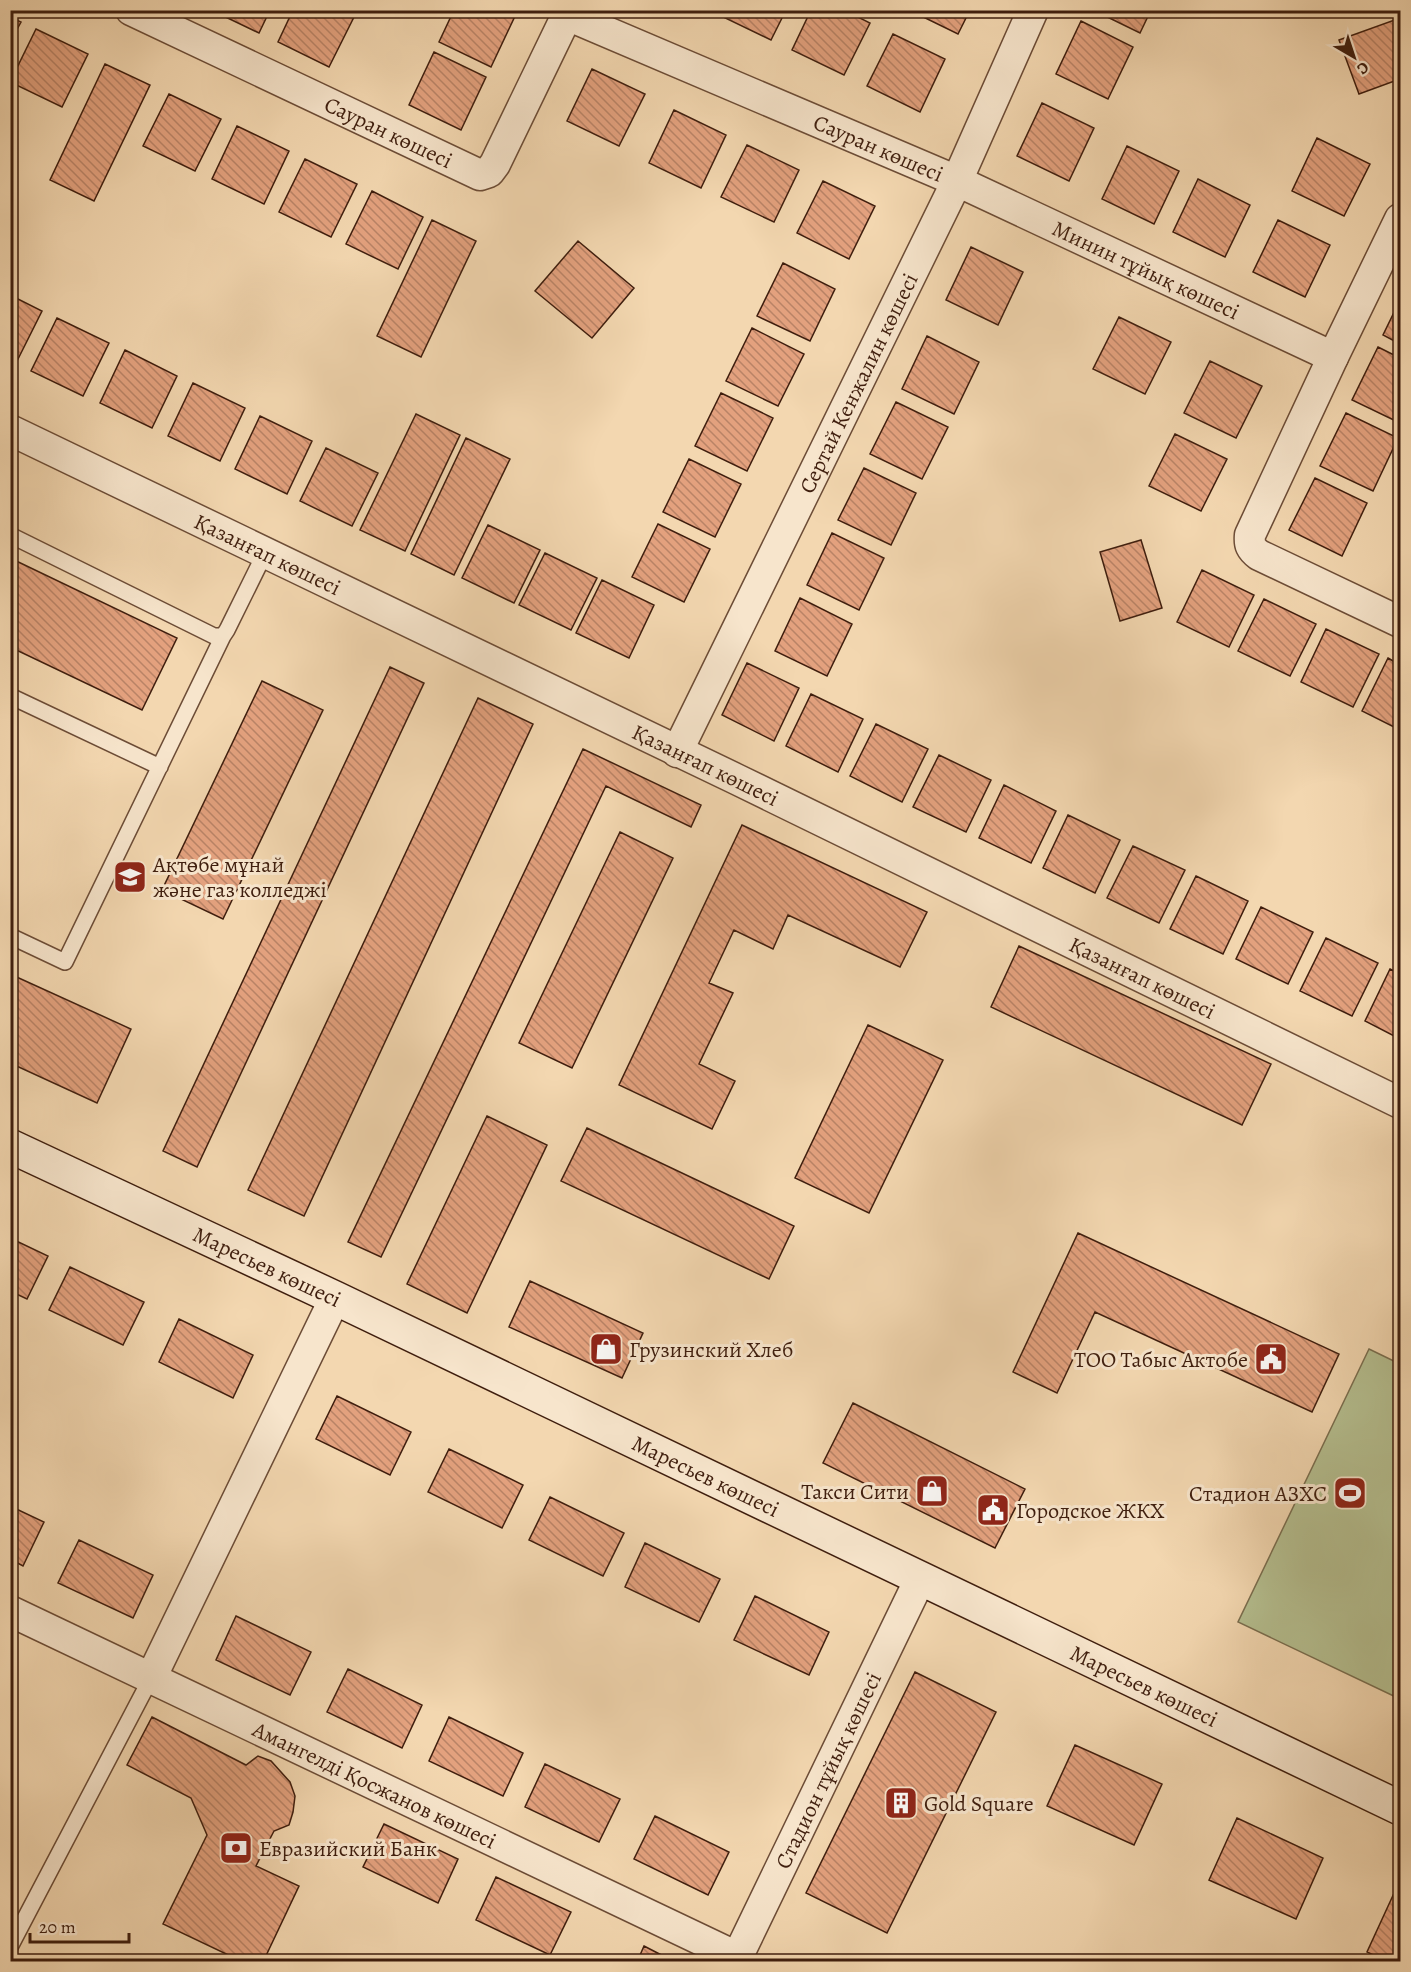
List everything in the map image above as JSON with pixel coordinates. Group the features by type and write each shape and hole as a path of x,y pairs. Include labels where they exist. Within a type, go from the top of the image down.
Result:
{"main road":[{"name":"Маресьев көшесі","path":"10,1146 335,1298 1401,1808"}],"street":[{"name":"Сауран көшесі","path":"130,10 480,175 489,172 495,164 568,13 957,181"},
{"name":"Сертай Кенжалин көшесі","path":"677,752 957,181 1033,10"},
{"name":"Минин тұйық көшесі","path":"957,181 1333,357"},
{"path":"1401,219 1333,357 1250,535 1249,543 1252,550 1259,555 1401,622"},
{"name":"Қазанғап көшесі","path":"10,430 1401,1103"},
{"path":"151,1678 335,1298"},
{"name":"Стадион тұйық көшесі","path":"736,1959 920,1579"},
{"name":"Амангелді Қосжанов көшесі","path":"10,1611 736,1959"}],"lane":[{"path":"10,535 214,636 223,636"},
{"path":"10,936 65,962 265,553"},
{"path":"10,696 160,767"},
{"path":"10,1947 151,1678"}],"green space":[{"name":"Стадион АЗХС","path":"1369,1349 1400,1364 1400,1699 1238,1622"}],"building":[{"path":"211,10 270,10 259,33"},
{"path":"293,10 346,10 355,15 329,67 278,42"},
{"path":"454,10 509,10 516,14 491,67 439,42"},
{"path":"722,10 786,10 771,40 719,15"},
{"path":"811,10 844,10 870,23 844,75 792,50"},
{"path":"909,10 970,10 958,34"},
{"path":"1093,10 1151,10 1140,33"},
{"path":"10,17 21,22 10,42"},
{"path":"1400,18 1400,79 1359,94 1339,40"},
{"path":"1081,21 1133,47 1108,99 1056,74"},
{"path":"36,29 88,54 62,107 10,82"},
{"path":"893,34 945,59 920,112 867,86"},
{"path":"434,52 486,77 461,130 409,105"},
{"path":"105,64 150,85 94,201 50,180"},
{"path":"592,69 645,94 619,146 567,121"},
{"path":"169,94 221,119 195,171 143,146"},
{"path":"1042,103 1094,128 1069,181 1017,156"},
{"path":"674,110 726,135 701,188 649,163"},
{"path":"237,126 289,151 264,204 212,179"},
{"path":"1317,138 1370,164 1344,216 1292,191"},
{"path":"747,145 799,170 774,222 721,197"},
{"path":"1127,146 1179,171 1154,224 1102,199"},
{"path":"305,159 357,184 331,237 279,212"},
{"path":"1198,179 1250,205 1225,257 1173,232"},
{"path":"823,181 875,206 849,259 797,233"},
{"path":"372,191 423,217 398,269 346,244"},
{"path":"432,220 476,241 421,357 377,336"},
{"path":"1278,220 1330,245 1305,297 1253,272"},
{"path":"578,241 634,288 592,338 535,291"},
{"path":"971,247 1023,272 998,325 946,300"},
{"path":"783,263 835,289 810,341 757,316"},
{"path":"10,295 42,311 16,363 10,360"},
{"path":"1400,300 1400,344 1383,335"},
{"path":"1119,317 1171,342 1145,394 1093,369"},
{"path":"57,318 109,343 83,396 31,371"},
{"path":"752,328 804,354 778,406 726,381"},
{"path":"927,336 979,362 954,414 902,389"},
{"path":"1378,347 1400,358 1400,423 1352,400"},
{"path":"125,350 177,376 152,428 100,403"},
{"path":"1210,361 1262,386 1236,438 1184,413"},
{"path":"193,383 245,408 220,461 168,436"},
{"path":"721,393 773,418 747,471 695,446"},
{"path":"896,402 948,427 922,479 870,454"},
{"path":"1346,413 1398,438 1373,491 1320,466"},
{"path":"416,414 460,435 405,551 360,530"},
{"path":"260,416 312,441 287,494 235,469"},
{"path":"1175,434 1227,459 1201,511 1149,486"},
{"path":"466,438 510,459 454,575 411,554"},
{"path":"326,448 378,473 352,526 300,501"},
{"path":"689,459 741,484 715,537 663,512"},
{"path":"864,468 916,493 891,545 838,520"},
{"path":"1315,478 1367,503 1342,556 1289,530"},
{"path":"658,524 710,549 684,602 632,577"},
{"path":"488,525 540,550 514,603 462,578"},
{"path":"832,533 884,558 859,610 807,585"},
{"path":"1141,540 1162,608 1120,621 1100,552"},
{"path":"545,553 597,578 571,630 519,605"},
{"path":"10,558 177,638 142,710 10,647"},
{"path":"1202,570 1254,595 1229,647 1177,622"},
{"path":"602,580 654,605 629,658 576,633"},
{"path":"800,598 852,624 827,676 775,651"},
{"path":"1264,599 1316,624 1290,676 1238,651"},
{"path":"1326,629 1379,654 1353,707 1301,682"},
{"path":"1388,658 1400,665 1400,730 1362,711"},
{"path":"747,663 799,688 774,741 722,715"},
{"path":"390,667 424,683 197,1167 163,1151"},
{"path":"262,681 323,710 223,919 162,890"},
{"path":"811,694 863,719 838,772 786,746"},
{"path":"478,698 533,724 304,1216 248,1190"},
{"path":"876,724 928,749 902,802 850,776"},
{"path":"583,749 701,805 691,827 606,786 381,1257 348,1242"},
{"path":"939,755 991,780 966,832 913,807"},
{"path":"1004,785 1056,811 1031,863 979,838"},
{"path":"1068,815 1120,840 1095,893 1043,868"},
{"path":"742,825 927,912 900,967 788,915 773,949 734,930 709,983 733,993 699,1064 735,1081 712,1129 619,1085"},
{"path":"620,832 673,858 572,1068 519,1043"},
{"path":"1133,846 1185,870 1159,923 1107,898"},
{"path":"1196,876 1248,901 1223,954 1170,929"},
{"path":"1261,907 1313,932 1288,984 1236,959"},
{"path":"1326,938 1378,963 1352,1016 1300,991"},
{"path":"1019,946 1271,1064 1242,1125 991,1007"},
{"path":"1390,969 1400,974 1400,1039 1365,1021"},
{"path":"10,974 131,1029 97,1103 10,1063"},
{"path":"868,1025 943,1060 869,1213 795,1178"},
{"path":"487,1116 547,1145 467,1313 407,1284"},
{"path":"587,1128 794,1226 769,1279 561,1181"},
{"path":"1078,1233 1339,1354 1312,1412 1095,1312 1057,1393 1013,1372"},
{"path":"10,1238 48,1256 27,1299 10,1291"},
{"path":"70,1267 144,1302 123,1345 49,1310"},
{"path":"530,1281 643,1333 622,1378 509,1327"},
{"path":"179,1319 253,1355 233,1398 159,1362"},
{"path":"337,1396 411,1432 390,1475 316,1439"},
{"path":"853,1403 1025,1489 995,1548 823,1463"},
{"path":"449,1449 523,1485 502,1528 428,1492"},
{"path":"550,1497 624,1533 603,1576 529,1540"},
{"path":"10,1506 44,1522 23,1566 10,1559"},
{"path":"79,1540 153,1575 133,1618 58,1583"},
{"path":"645,1543 720,1579 699,1622 625,1587"},
{"path":"755,1596 829,1632 809,1675 734,1640"},
{"path":"236,1616 311,1652 290,1695 216,1660"},
{"path":"348,1669 422,1705 402,1748 327,1712"},
{"name":"Gold Square","path":"915,1672 996,1712 887,1933 806,1893"},
{"path":"152,1717 246,1765 258,1756 271,1761 290,1782 295,1796 289,1825 274,1831 256,1866 299,1886 263,1962 243,1962 163,1924 207,1835 191,1798 127,1765"},
{"path":"449,1717 523,1753 503,1796 429,1761"},
{"path":"1075,1745 1162,1784 1134,1845 1047,1806"},
{"path":"545,1764 620,1799 599,1842 525,1807"},
{"path":"655,1816 729,1852 708,1895 634,1859"},
{"path":"1237,1818 1323,1858 1296,1919 1209,1880"},
{"path":"384,1824 458,1859 438,1903 363,1867"},
{"path":"496,1877 571,1912 550,1955 476,1920"},
{"path":"1395,1891 1400,1894 1400,1962 1388,1962 1367,1952"},
{"path":"644,1946 675,1962 637,1962"}],"place":[{"name":"Ақтөбе мұнай және газ колледжі","path":"130,877"},
{"name":"Грузинский Хлеб","path":"606,1349"},
{"name":"ТОО Табыс Актобе","path":"1271,1359"},
{"name":"Такси Сити","path":"932,1491"},
{"name":"Стадион АЗХС","path":"1350,1493"},
{"name":"Городское ЖКХ","path":"993,1510"},
{"name":"Gold Square","path":"901,1803"},
{"name":"Евразийский Банк","path":"236,1848"}]}
